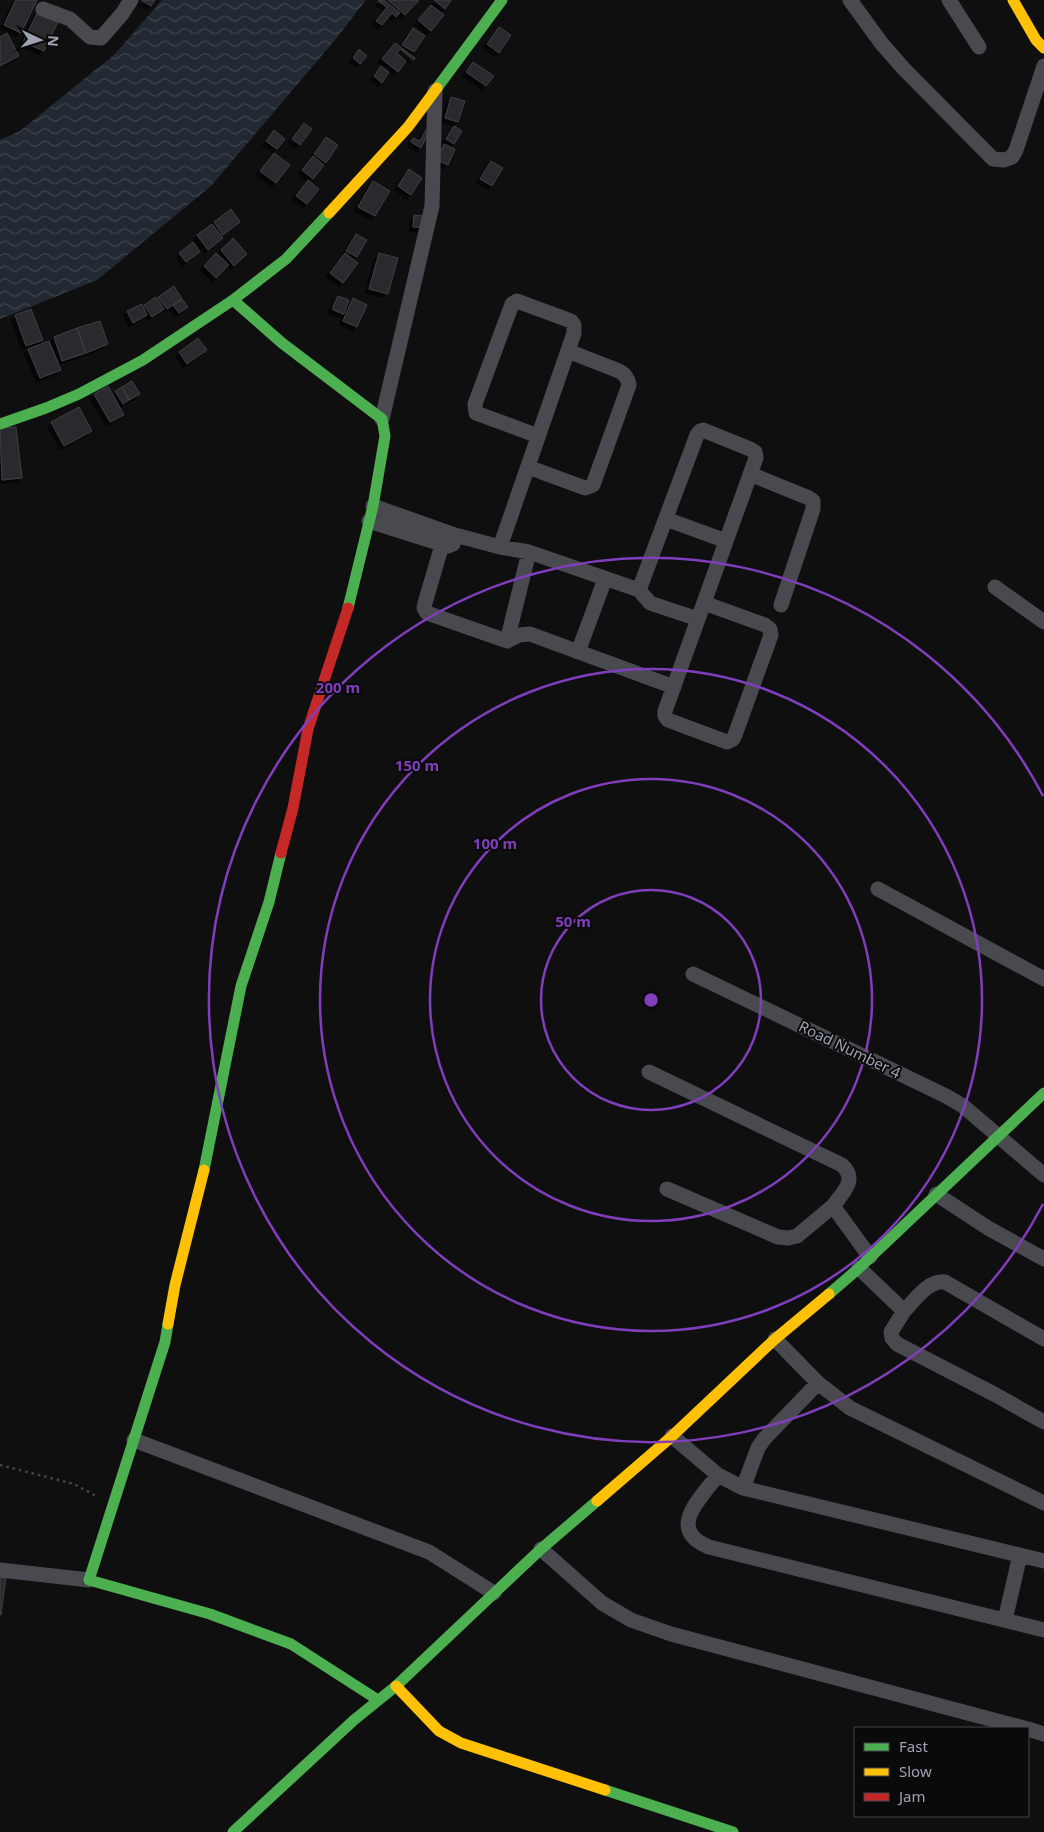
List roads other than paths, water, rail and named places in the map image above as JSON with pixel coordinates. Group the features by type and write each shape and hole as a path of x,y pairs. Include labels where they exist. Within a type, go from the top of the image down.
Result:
{"street":[{"path":"43,9 70,20 90,37 101,38 122,14 131,0"},
{"path":"0,424 79,394 143,360 233,300 286,259 408,127 502,0"},
{"path":"850,0 882,44 904,69 993,159 1004,160 1012,158 1044,66"},
{"path":"949,0 978,47"},
{"path":"1013,0 1036,40 1044,48"},
{"path":"89,1580 165,1342 175,1285 200,1190 241,986 269,902 293,808 308,729 352,592 373,506 385,436 382,419 432,206 435,91"},
{"path":"233,300 282,343 382,419"},
{"path":"500,547 574,332 574,325 571,321 517,301 512,304 474,410 476,413 538,436"},
{"path":"528,467 585,488 593,485 629,385 624,374 619,371 568,351"},
{"path":"639,590 697,435 703,430 750,449 755,452 756,458 665,711 665,716 668,720 727,742 733,739 771,635 770,629 765,625 704,603"},
{"path":"750,474 813,501 813,509 781,605"},
{"path":"373,506 455,535 500,547 529,552 639,590 650,603 698,619"},
{"path":"666,519 726,541"},
{"path":"369,521 442,545 451,546 455,535"},
{"path":"442,545 424,603 426,613 507,641 519,635 530,634 674,687"},
{"path":"507,641 529,552"},
{"path":"578,652 605,579"},
{"path":"995,587 1044,622"},
{"path":"878,889 1044,979"},
{"name":"Road Number 4","path":"693,974 946,1096 963,1106 1044,1175"},
{"path":"648,1072 842,1165 849,1171 850,1178 847,1187 833,1206 797,1236 788,1238 778,1237 667,1188"},
{"path":"233,1832 354,1720 396,1686 541,1548 672,1436 776,1339 859,1268 1044,1093"},
{"path":"936,1194 988,1228 1044,1259"},
{"path":"833,1206 870,1257"},
{"path":"859,1268 904,1311"},
{"path":"1044,1339 945,1282 939,1282 930,1286 904,1311 893,1325 891,1332 892,1338 897,1344 1044,1422"},
{"path":"776,1339 818,1382 850,1408 1044,1503"},
{"path":"743,1488 758,1448 764,1438 818,1382"},
{"path":"672,1436 718,1475 743,1488 1044,1561"},
{"path":"134,1440 428,1552 494,1592"},
{"path":"718,1475 692,1508 688,1520 690,1534 698,1542 719,1550 1044,1630"},
{"path":"541,1548 602,1603 631,1620 671,1634 1020,1727"},
{"path":"1004,1620 1020,1555"},
{"path":"0,1570 89,1580 210,1614 291,1644 378,1700"},
{"path":"396,1686 439,1731 460,1743 733,1832"},
{"path":"1029,1729 1044,1734"}],"water":[{"path":"162,0 366,0 335,40 211,186 97,280 0,319 0,140 20,131 115,54"}]}
